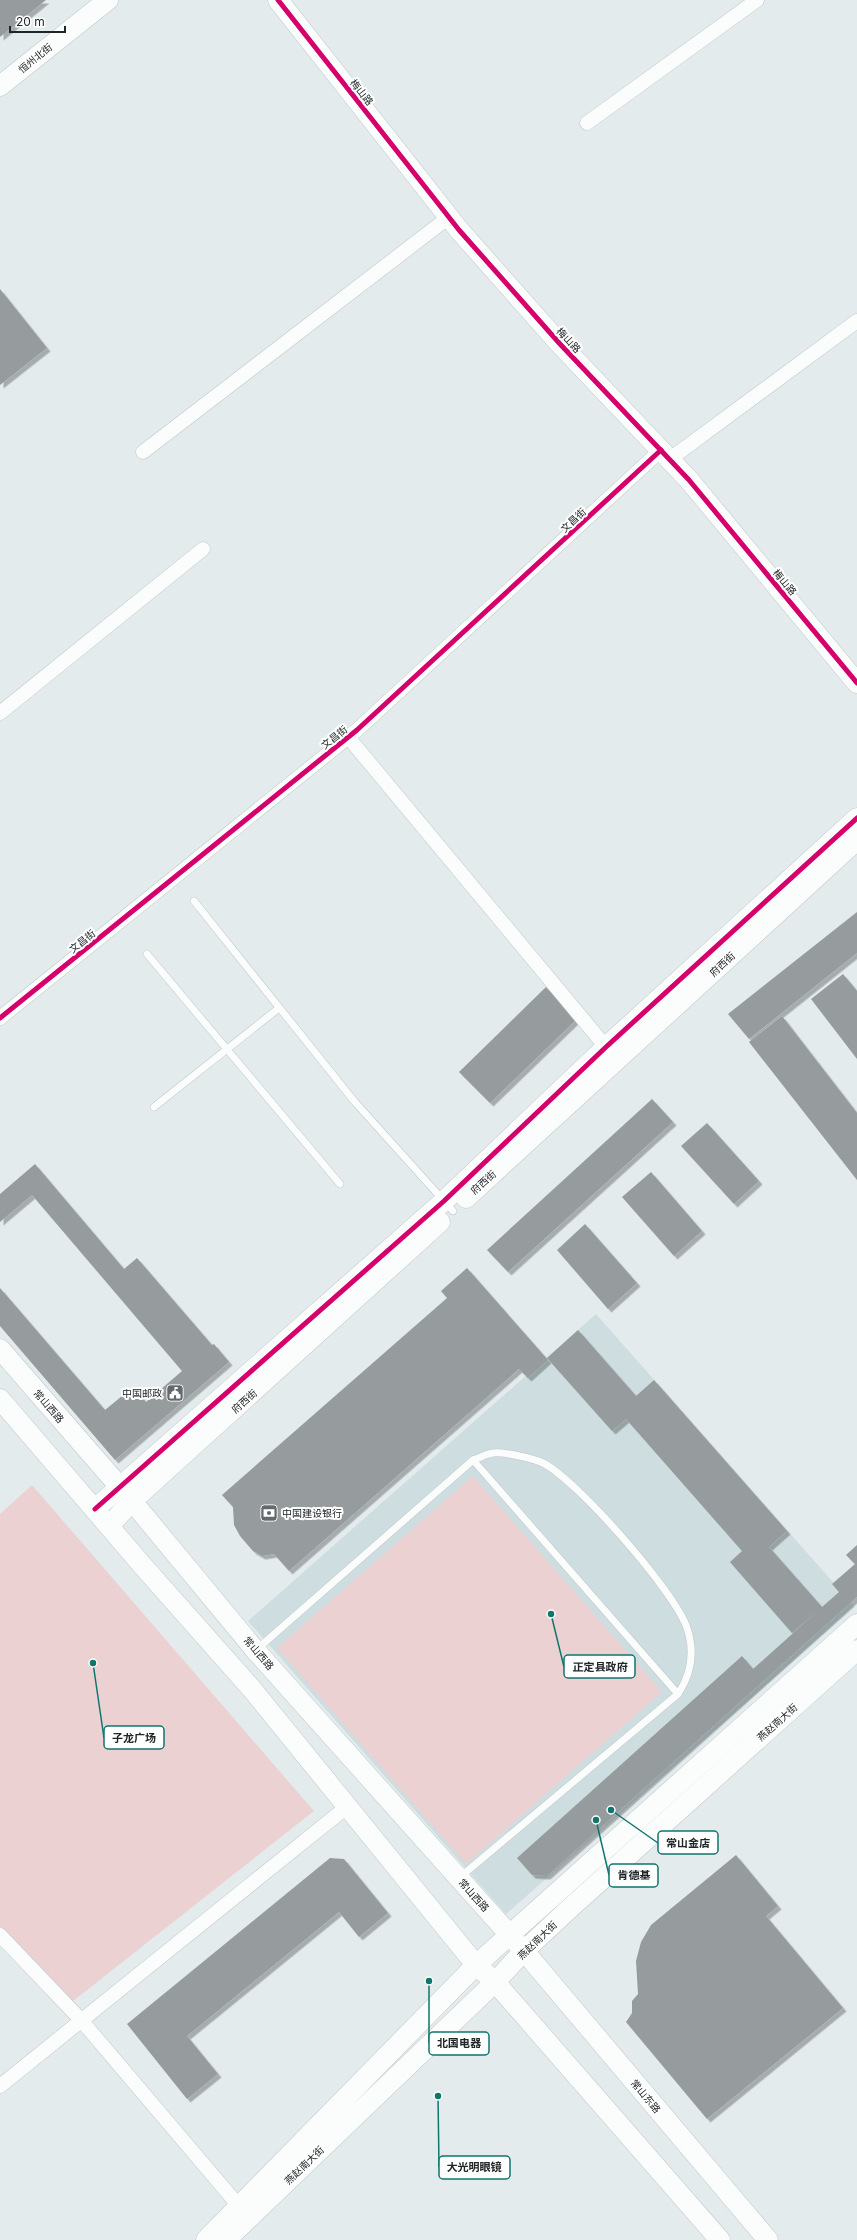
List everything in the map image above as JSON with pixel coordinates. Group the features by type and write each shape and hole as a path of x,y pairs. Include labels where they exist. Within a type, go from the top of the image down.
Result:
{"main road":[{"name":"恒州北街","path":"0,86 108,0"},
{"name":"梅山路","path":"278,0 449,217 560,344 690,480 857,683"},
{"path":"612,1053 857,818"},
{"name":"府西街","path":"110,1525 126,1494 448,1206 612,1053 857,840"},
{"name":"常山西路","path":"0,1349 126,1494 256,1651 524,1951"},
{"path":"0,1399 110,1525 142,1565 252,1688 476,1965 495,1982 720,2240"},
{"path":"95,1509 126,1494"},
{"path":"206,2240 244,2212 476,1965 857,1624"},
{"name":"燕赵南大街","path":"226,2240 244,2212 495,1982 524,1951 857,1650"},
{"name":"常山东路","path":"524,1951 768,2240"}],"street":[{"path":"587,123 757,0"},
{"path":"143,452 449,217"},
{"name":"文昌街","path":"0,1018 348,737 666,455 857,321"},
{"path":"0,713 203,549"},
{"path":"348,737 612,1053"},
{"path":"0,2086 348,1806"},
{"path":"0,1935 81,2020 244,2212"}],"lane":[{"path":"194,901 354,1102 448,1206"},
{"path":"147,954 340,1184"},
{"path":"154,1107 279,1008"},
{"path":"256,1651 473,1460 493,1453 511,1455 543,1463 566,1479 602,1515 666,1590 687,1627 693,1657 688,1680 678,1694 459,1879"},
{"path":"473,1460 678,1694"}],"shaded area":[{"path":"596,1314 855,1607 506,1914 248,1621"},
{"path":"473,1476 662,1692 466,1864 277,1648"},
{"path":"32,1485 314,1811 68,2005 0,1927 0,1514"}],"building":[{"path":"0,0 46,0 0,37"},
{"path":"0,289 47,348 0,385"},
{"path":"857,912 857,953 749,1039 728,1014"},
{"path":"843,974 857,991 857,1059 811,999"},
{"path":"546,987 577,1019 490,1103 459,1072"},
{"path":"782,1016 857,1113 857,1180 749,1042"},
{"path":"652,1099 673,1122 508,1272 487,1250"},
{"path":"707,1123 759,1181 734,1204 681,1146"},
{"path":"35,1164 124,1269 137,1258 212,1345 214,1344 229,1362 115,1460 0,1326 0,1288 105,1410 133,1387 146,1402 182,1371 32,1195 0,1222 0,1194"},
{"path":"651,1172 702,1231 674,1256 622,1197"},
{"path":"585,1224 637,1283 608,1309 557,1250"},
{"path":"467,1268 548,1360 528,1378 519,1369 289,1571 274,1554 262,1556 253,1551 240,1536 234,1525 233,1507 222,1495 447,1298 441,1291"},
{"path":"578,1330 636,1396 654,1380 787,1531 769,1547 822,1607 839,1592 832,1584 855,1564 846,1555 857,1545 857,1597 547,1876 532,1875 517,1858 742,1656 753,1669 820,1609 792,1633 730,1562 742,1551 626,1419 612,1431 547,1358"},
{"path":"736,1855 778,1906 766,1916 843,2008 707,2119 626,2022 632,2013 632,2001 638,1994 636,1961 641,1942 651,1925"},
{"path":"330,1858 344,1859 388,1913 359,1937 339,1912 187,2036 218,2074 187,2099 127,2024"}],"cycle path":[{"path":"278,0 459,230 560,344 689,480 857,683"},
{"path":"0,1018 357,730 661,450"},
{"path":"95,1509 444,1201 606,1047 857,818"}],"place":[{"name":"中国邮政","path":"175,1393"},
{"name":"中国建设银行","path":"269,1513"},
{"name":"正定县政府","path":"551,1614"},
{"name":"子龙广场","path":"93,1663"},
{"name":"常山金店","path":"611,1810"},
{"name":"肯德基","path":"596,1820"},
{"name":"北国电器","path":"429,1981"},
{"name":"大光明眼镜","path":"438,2096"}]}
